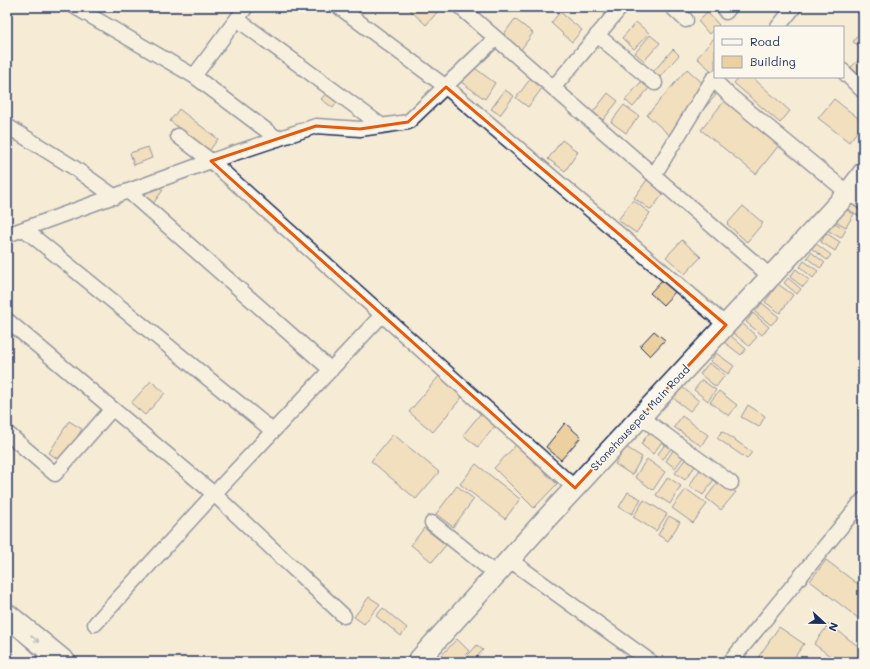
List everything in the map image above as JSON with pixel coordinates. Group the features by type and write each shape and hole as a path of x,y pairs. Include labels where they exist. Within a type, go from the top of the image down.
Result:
{"highway":[{"path":"7,615 64,662"},
{"path":"7,646 26,662"}],"main road":[{"name":"Stonehousepet Main Road","path":"417,662 770,277 856,197 863,174"}],"street":[{"path":"75,7 194,76 278,139"},
{"path":"194,76 246,7"},
{"path":"339,7 446,87 726,325"},
{"path":"460,7 770,277"},
{"path":"553,88 621,7"},
{"path":"672,7 686,20"},
{"path":"784,25 794,7"},
{"path":"237,19 382,126"},
{"path":"597,35 655,83"},
{"path":"7,235 211,161 316,126 360,129 408,122 496,38"},
{"path":"844,72 863,91"},
{"path":"654,175 715,78 728,94 856,197"},
{"path":"7,126 73,167 115,197"},
{"path":"178,136 211,161 575,488"},
{"path":"128,191 331,370"},
{"path":"24,229 273,431"},
{"path":"95,624 214,494 382,315"},
{"path":"7,320 214,494 344,616"},
{"path":"7,433 55,474 112,408"},
{"path":"641,417 731,483"},
{"path":"730,662 863,500"},
{"path":"432,523 497,575"},
{"path":"510,560 651,662"}],"highlighted area":[{"path":"446,87 726,325 575,488 211,161 316,126 360,129 408,122"}],"building":[{"path":"413,7 441,8 426,25 410,10"},
{"path":"560,12 582,30 572,42 551,23"},
{"path":"707,12 719,25 714,26 714,30 709,34 698,21"},
{"path":"515,19 533,33 520,51 501,38"},
{"path":"636,22 649,33 634,49 622,38"},
{"path":"863,27 863,48 853,42"},
{"path":"650,35 660,43 644,61 635,53"},
{"path":"714,38 714,73 697,58"},
{"path":"673,49 679,55 659,78 653,72"},
{"path":"863,56 863,79 851,67"},
{"path":"472,66 495,83 485,99 461,82"},
{"path":"687,69 716,95 676,141 647,115"},
{"path":"531,78 543,87 528,107 516,98"},
{"path":"738,78 753,78 790,111 780,123 734,83"},
{"path":"641,82 649,88 633,107 625,100"},
{"path":"329,90 340,99 333,108 321,99"},
{"path":"505,90 514,96 500,115 491,109"},
{"path":"608,93 618,101 603,120 593,112"},
{"path":"834,99 863,122 849,142 818,118"},
{"path":"725,100 780,144 756,174 701,130"},
{"path":"624,105 639,116 626,133 611,122"},
{"path":"179,109 218,139 209,151 170,121"},
{"path":"562,140 578,152 565,171 548,159"},
{"path":"148,147 152,158 134,165 130,153"},
{"path":"649,177 666,190 651,210 634,198"},
{"path":"154,183 163,190 152,205 143,198"},
{"path":"633,200 650,213 636,233 618,220"},
{"path":"850,203 862,212 859,216 846,208"},
{"path":"743,206 763,223 747,242 727,224"},
{"path":"843,208 854,214 846,227 835,221"},
{"path":"832,221 846,230 841,238 827,230"},
{"path":"826,233 840,242 835,251 821,242"},
{"path":"682,240 701,257 685,274 666,257"},
{"path":"815,243 831,255 827,260 811,248"},
{"path":"811,252 825,263 820,268 807,258"},
{"path":"804,261 818,271 813,278 800,267"},
{"path":"796,269 809,280 803,287 790,277"},
{"path":"788,278 801,289 797,294 784,283"},
{"path":"663,279 676,291 663,305 650,293"},
{"path":"778,284 793,295 780,313 765,302"},
{"path":"762,303 779,317 771,325 755,312"},
{"path":"753,313 769,327 762,335 746,322"},
{"path":"741,322 757,337 749,346 732,332"},
{"path":"654,331 665,340 650,356 640,346"},
{"path":"730,335 746,349 741,355 724,342"},
{"path":"716,353 734,366 728,374 710,361"},
{"path":"709,363 725,375 716,387 700,374"},
{"path":"439,376 463,396 433,432 409,412"},
{"path":"702,380 716,390 708,401 694,390"},
{"path":"151,381 165,393 145,415 131,403"},
{"path":"682,387 699,401 690,411 673,398"},
{"path":"719,391 737,405 729,416 710,402"},
{"path":"748,405 765,416 759,427 741,417"},
{"path":"481,413 496,425 478,447 463,435"},
{"path":"682,416 708,435 701,446 674,427"},
{"path":"69,421 82,429 62,462 49,453"},
{"path":"565,423 581,437 561,460 546,447"},
{"path":"651,430 664,439 653,454 641,444"},
{"path":"722,431 752,452 747,459 717,438"},
{"path":"393,434 439,472 416,499 371,461"},
{"path":"667,442 673,446 663,459 657,455"},
{"path":"516,445 557,484 534,508 494,468"},
{"path":"626,447 642,457 632,475 615,464"},
{"path":"674,449 684,456 675,468 666,461"},
{"path":"686,458 696,465 685,480 675,473"},
{"path":"647,459 665,472 653,490 635,477"},
{"path":"476,464 520,499 505,519 460,484"},
{"path":"701,468 715,478 703,495 689,486"},
{"path":"668,477 681,486 670,504 656,495"},
{"path":"720,479 736,492 721,510 706,498"},
{"path":"457,486 474,499 453,527 436,514"},
{"path":"686,489 707,504 693,523 672,508"},
{"path":"628,492 641,499 632,514 619,507"},
{"path":"644,500 667,514 656,531 633,517"},
{"path":"669,516 680,522 668,541 658,535"},
{"path":"424,528 446,545 432,562 411,545"},
{"path":"826,560 863,588 863,611 858,618 810,581"},
{"path":"369,597 380,604 364,624 354,617"},
{"path":"383,608 407,628 401,636 376,616"},
{"path":"829,624 863,650 863,662 838,662 814,644"},
{"path":"779,627 804,644 791,662 755,662"},
{"path":"457,639 469,651 458,662 444,662 439,658"},
{"path":"477,645 483,650 472,662 462,662"}]}
